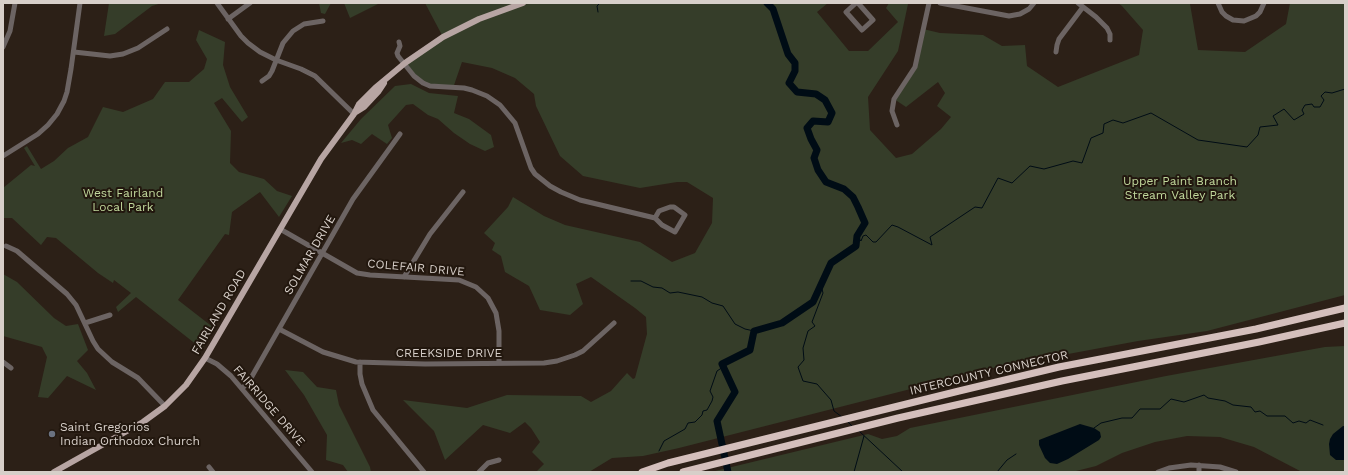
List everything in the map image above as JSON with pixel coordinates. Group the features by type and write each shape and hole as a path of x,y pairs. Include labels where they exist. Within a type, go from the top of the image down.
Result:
{"highway":[{"name":"INTERCOUNTY CONNECTOR","path":"642,472 668,463 895,406 1059,367 1248,330 1345,308"},
{"name":"INTERCOUNTY CONNECTOR","path":"683,472 898,418 1062,381 1259,342 1345,323"}],"main road":[{"name":"FAIRLAND ROAD","path":"54,472 143,422 165,406 186,385 206,358 321,159 354,114 359,104 375,88 404,63 431,44 480,19 523,3"}],"street":[{"path":"3,47 10,30 15,3"},
{"path":"3,156 38,134 48,125 57,114 64,101 74,52 80,3"},
{"path":"217,3 241,36 248,43 260,52 276,60 315,76 354,114"},
{"path":"228,19 250,3"},
{"path":"857,3 873,20 862,30 846,12 857,3"},
{"path":"897,125 892,111 894,99 915,67 929,3"},
{"path":"940,3 1009,16 1020,14 1029,9 1034,3"},
{"path":"1078,3 1107,28 1110,34 1110,40"},
{"path":"1218,3 1222,12 1226,16 1233,20 1244,21 1256,16 1260,12 1264,3"},
{"path":"1056,52 1056,45 1059,39 1083,7"},
{"path":"262,81 269,76 283,43 293,31 310,22 323,20"},
{"path":"74,52 110,56 123,54 138,48 167,29"},
{"path":"399,42 400,46 397,53 414,76 423,83 430,86 464,88 472,90 487,96 500,105 515,123 531,168 542,180 561,192 580,200 655,218 662,225 675,232 685,215 674,207 670,207 659,211 655,218"},
{"name":"SOLMAR DRIVE","path":"242,389 251,378 353,199 400,134"},
{"path":"404,277 430,234 463,192"},
{"name":"COLEFAIR DRIVE","path":"280,229 357,273 459,280 472,284 483,292 493,305 499,321 499,363"},
{"path":"6,246 17,251 67,294 76,305 93,341 104,356 138,378 165,406"},
{"path":"85,323 110,315"},
{"name":"CREEKSIDE DRIVE","path":"279,329 323,352 333,356 360,362 425,364 499,363 557,361 575,355 583,351 614,323"},
{"name":"FAIRRIDGE DRIVE","path":"206,358 224,368 312,472"},
{"path":"3,362 11,368"},
{"path":"360,362 362,384 373,410 424,472"},
{"path":"479,472 488,464 499,460"},
{"path":"1158,472 1175,467 1199,466 1220,467 1236,472"},
{"path":"1199,466 1199,472"},
{"path":"209,467 213,472"}],"green space":[{"path":"109,3 162,3 152,6 115,34 104,36"},
{"path":"319,3 331,3 325,14 321,13"},
{"path":"344,3 380,3 350,18"},
{"name":"Upper Paint Branch Stream Valley Park","path":"425,3 828,3 817,12 849,51 868,51 898,22 886,8 889,3 906,3 908,4 898,51 868,97 870,130 896,158 912,154 941,129 951,117 937,106 945,93 938,82 906,107 894,99 915,67 923,29 940,33 983,35 1002,46 1025,45 1027,66 1058,87 1139,55 1143,30 1118,3 1188,3 1190,4 1198,50 1245,52 1286,24 1290,3 1345,3 1345,295 1207,331 1138,341 993,368 679,448 643,456 612,458 589,472 536,472 544,464 532,452 540,442 525,422 510,433 483,425 445,460 434,431 403,400 467,408 507,395 581,396 591,402 611,391 627,373 633,379 635,378 647,334 646,317 591,277 576,284 583,304 570,315 540,310 529,286 505,272 501,256 492,250 495,243 484,233 508,207 513,197 544,216 565,225 640,242 672,262 695,253 712,223 713,198 687,182 677,182 640,188 583,176 560,156 536,106 534,94 515,78 492,68 462,62 453,88 423,83 405,63 443,37"},
{"name":"West Fairland Local Park","path":"199,30 225,42 223,65 230,87 248,117 242,122 222,98 214,103 231,131 230,163 239,172 264,179 277,191 292,196 279,217 260,192 232,212 229,235 225,234 178,300 214,328 202,349 136,297 118,312 116,307 131,293 114,280 113,283 98,273 56,238 47,237 41,245 12,218 3,218 3,188 31,165 35,166 24,148 27,146 41,169 54,161 68,148 88,137 103,107 123,112 153,99 165,82 189,82 204,69 207,59 196,40"},
{"path":"411,84 429,93 458,96 454,113 469,119 491,135 494,147 485,151 470,144 438,119 428,115 413,104 406,105 388,125 392,138 387,144 372,134 361,144 352,140 341,143 361,119 395,86"},
{"path":"3,274 17,282 54,318 66,326 78,324 88,350 77,361 87,373 96,390 67,376 48,398 38,397 47,357 42,347 3,336"},
{"path":"1345,346 1345,472 1302,472 1254,447 1220,437 1187,436 1155,442 1122,453 1096,466 1072,472 711,472 868,434 882,439 897,436 910,428 1166,376 1325,347"},
{"path":"285,370 303,372 317,387 336,390 339,405 370,467 371,472 348,472 343,465 326,460 327,435 304,395"}],"shaded area":[{"path":"1080,424 1094,428 1100,432 1101,437 1099,440 1068,459 1057,464 1050,463 1045,458 1039,445 1039,440"},
{"path":"1345,426 1345,460 1336,460 1330,455 1330,439 1333,434"}],"waterway":[{"path":"598,12 597,6 600,3"},
{"path":"728,472 717,421 735,392 722,364 750,350 754,331 782,323 813,302 831,263 856,246 857,236 865,223 853,197 844,189 826,182 818,170 814,158 817,150 807,128 813,121 828,122 832,113 825,100 816,94 797,92 789,83 795,71 795,63 788,54 773,9 767,3"},
{"path":"857,236 861,241 863,236 866,235 873,242 876,242 892,225 932,245 930,237 975,207 982,208 998,178 1012,183 1030,166 1044,169 1073,161 1082,163 1091,138 1103,133 1104,124 1113,120 1123,123 1151,113 1198,140 1247,147 1258,135 1260,127 1278,125 1273,116 1284,109 1294,120 1304,114 1302,110 1305,105 1312,104 1314,107 1320,107 1324,100 1321,96 1325,92 1332,93 1345,89"},
{"path":"631,281 641,281 653,287 662,288 670,293 678,292 702,297 712,303 723,306 735,324 745,329 754,331"},
{"path":"821,285 823,293 812,322 815,326 808,331 803,348 804,360 798,367 803,381 817,384 831,400 834,411 842,417"},
{"path":"659,451 664,441 685,429 688,423 695,422 702,415 703,411 707,410 712,401 713,397 710,391 717,371 723,367"},
{"path":"1094,428 1101,423 1122,418 1132,418 1140,409 1160,409 1171,399 1184,402 1204,395 1208,398 1225,401 1233,405 1251,407 1255,412 1260,411 1267,416 1285,416 1293,423 1299,421 1306,423 1310,420 1323,425"},
{"path":"847,421 852,426"},
{"path":"859,431 903,472"},
{"path":"854,472 864,436"},
{"path":"997,472 1007,460 1016,454"}],"place":[{"name":"Saint Gregorios Indian Orthodox Church","path":"52,434"}]}
